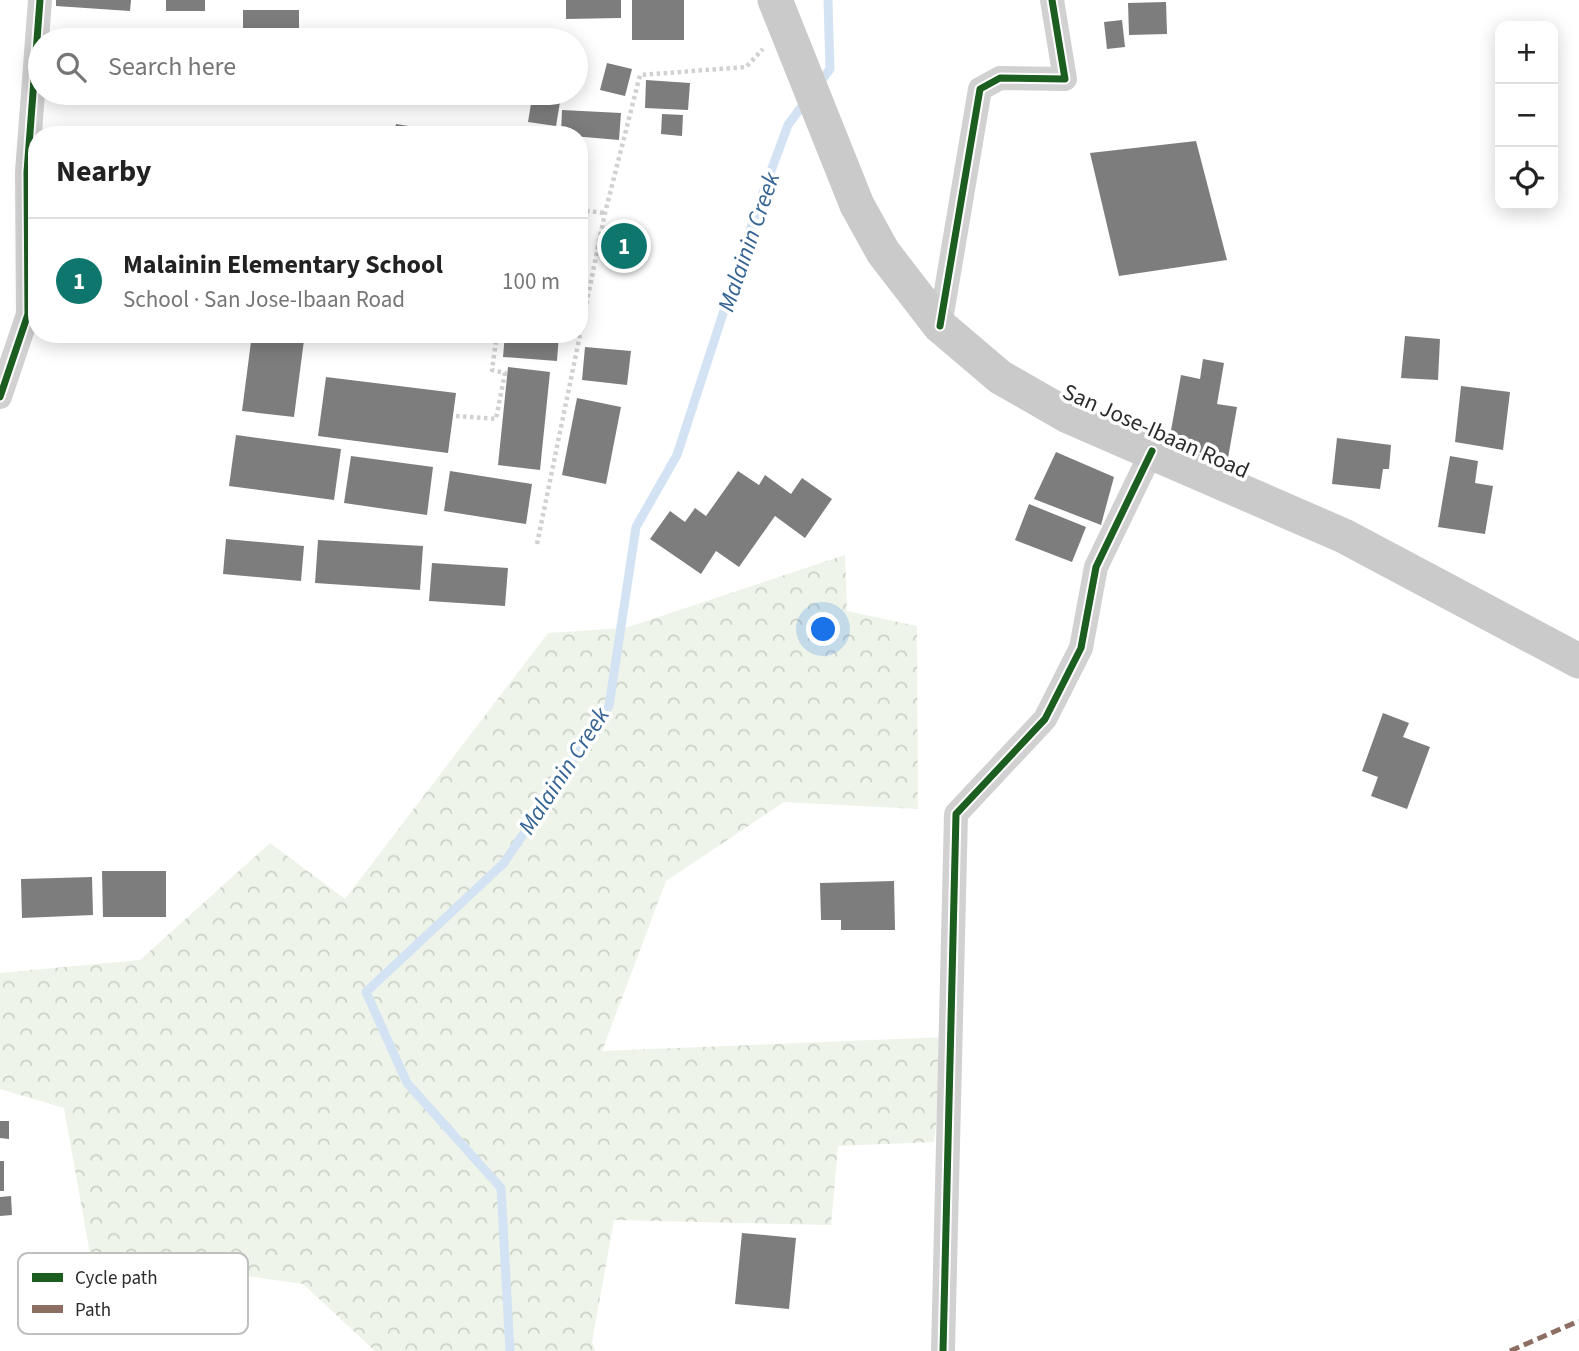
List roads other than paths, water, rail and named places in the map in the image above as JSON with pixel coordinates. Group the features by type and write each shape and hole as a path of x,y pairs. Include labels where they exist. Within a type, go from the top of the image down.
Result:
{"main road":[{"name":"San Jose-Ibaan Road","path":"780,13 805,82 857,205 883,251 940,326 1000,377 1069,416 1345,536 1579,661"}],"street":[{"path":"38,28 40,0"},
{"path":"940,326 979,89 1000,78 1065,79 1052,0"},
{"path":"30,126 32,105"},
{"path":"0,397 28,314 28,159"},
{"path":"943,1351 956,814 1045,719 1081,648 1096,567 1152,452"}],"waterway":[{"name":"Malainin Creek","path":"818,85 830,69 828,0"},
{"name":"Malainin Creek","path":"510,1351 501,1188 407,1083 366,992 504,863 609,706 636,527 677,455 758,206 788,125 805,102"}],"place":[{"name":"Malainin Elementary School","path":"624,246"}]}
